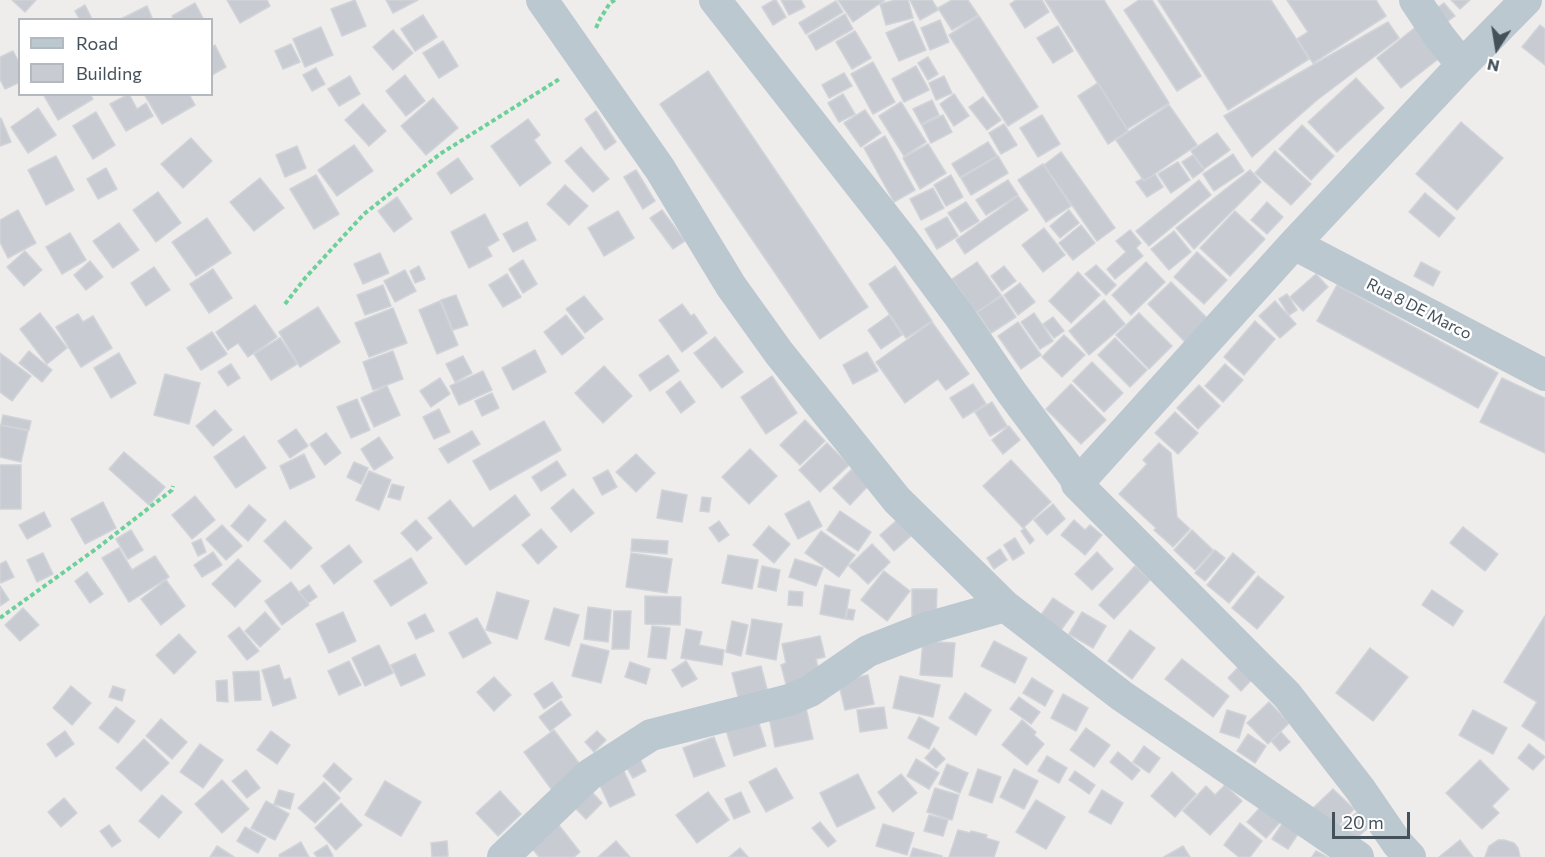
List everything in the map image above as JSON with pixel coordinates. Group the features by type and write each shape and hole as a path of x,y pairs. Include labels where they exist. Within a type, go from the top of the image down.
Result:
{"street":[{"path":"542,0 660,169 731,286 779,353 897,500 1005,606 1122,696 1358,857"},
{"path":"715,0 903,240 1076,479 1077,484 1287,695 1397,843 1410,857"},
{"path":"1415,0 1462,65"},
{"path":"1077,484 1294,244 1526,0"},
{"name":"Rua 8 DE Marco","path":"1294,244 1545,375"},
{"path":"503,857 589,775 651,735 789,700 810,691 868,651 927,628 1005,606"}],"path":[{"path":"285,303 364,214 440,154 586,63 600,19 610,3 615,0"},
{"path":"0,618 96,549 169,492 173,486"}],"building":[{"path":"12,0 36,0 25,12"},
{"path":"227,0 267,0 270,6 240,23"},
{"path":"355,0 366,26 342,36 331,9"},
{"path":"386,0 418,0 393,13"},
{"path":"774,0 786,17 773,25 762,7"},
{"path":"781,0 801,0 805,7 789,15"},
{"path":"838,0 885,0 853,22"},
{"path":"895,0 908,0 913,18 886,25 880,4"},
{"path":"910,0 932,0 938,10 920,20"},
{"path":"952,0 968,0 978,15 952,30 938,8"},
{"path":"1016,0 1042,0 1049,12 1025,28 1010,4"},
{"path":"1045,0 1104,0 1169,103 1127,129"},
{"path":"1139,0 1152,0 1201,76 1177,91 1124,10"},
{"path":"1158,0 1271,0 1309,59 1228,110"},
{"path":"1287,0 1376,0 1386,16 1313,63 1297,39 1308,32"},
{"path":"1451,0 1470,0 1460,9"},
{"path":"836,1 843,12 806,34 799,23"},
{"path":"195,3 203,18 173,18 172,16"},
{"path":"1444,3 1455,16 1444,24 1434,10"},
{"path":"85,5 92,18 79,18 75,11"},
{"path":"147,6 152,18 123,18"},
{"path":"845,14 853,29 816,50 808,36"},
{"path":"423,15 437,37 415,51 401,29"},
{"path":"979,16 1038,107 1008,126 949,35"},
{"path":"940,20 949,42 930,50 921,28"},
{"path":"913,21 926,50 899,61 886,33"},
{"path":"1388,22 1399,38 1317,100 1252,157 1224,116"},
{"path":"1540,25 1545,29 1545,65 1522,47"},
{"path":"1058,26 1073,51 1053,63 1037,38"},
{"path":"1417,26 1442,56 1401,88 1377,58"},
{"path":"321,27 333,55 305,67 293,39"},
{"path":"393,30 413,53 393,70 373,47"},
{"path":"855,31 871,58 852,69 836,42"},
{"path":"443,41 458,66 439,78 423,53"},
{"path":"291,44 300,62 283,69 275,51"},
{"path":"215,45 226,67 213,74 213,46"},
{"path":"13,51 18,60 18,83 5,89 0,79 0,57"},
{"path":"928,57 938,74 928,80 918,63"},
{"path":"873,62 895,102 873,114 851,74"},
{"path":"916,66 929,90 904,102 892,79"},
{"path":"316,68 325,84 312,91 303,75"},
{"path":"708,71 868,307 820,339 660,104"},
{"path":"844,73 852,86 829,98 822,85"},
{"path":"405,75 425,101 406,116 386,91"},
{"path":"350,76 360,94 339,106 328,89"},
{"path":"944,76 952,93 936,100 929,83"},
{"path":"1356,78 1384,108 1337,152 1308,122"},
{"path":"1098,83 1128,131 1108,144 1078,96"},
{"path":"843,94 855,114 839,122 828,103"},
{"path":"954,94 969,116 954,126 940,104"},
{"path":"44,96 91,96 93,99 58,120"},
{"path":"125,96 130,96 137,109 146,103 153,116 126,131 110,104"},
{"path":"145,96 190,96 195,105 162,124"},
{"path":"983,97 1001,120 987,130 969,107"},
{"path":"433,98 458,128 426,155 401,126"},
{"path":"932,100 939,115 921,124 913,109"},
{"path":"901,102 926,142 904,156 879,116"},
{"path":"363,104 386,131 369,146 345,120"},
{"path":"1169,105 1197,145 1144,181 1116,140"},
{"path":"38,108 56,135 28,153 11,127"},
{"path":"865,110 881,133 861,147 844,123"},
{"path":"596,111 616,142 605,150 585,119"},
{"path":"96,112 115,145 93,159 73,126"},
{"path":"943,115 952,132 931,143 922,125"},
{"path":"1042,115 1060,144 1038,157 1020,128"},
{"path":"0,119 11,142 0,146"},
{"path":"528,119 540,135 534,140 551,163 520,186 491,146"},
{"path":"1461,122 1503,158 1457,210 1416,174"},
{"path":"1004,124 1017,145 1001,154 989,133"},
{"path":"1302,125 1334,156 1311,180 1279,149"},
{"path":"1217,133 1230,150 1204,169 1191,151"},
{"path":"885,136 915,190 894,202 864,148"},
{"path":"191,138 212,161 183,188 161,164"},
{"path":"988,142 997,156 960,177 952,164"},
{"path":"928,144 946,173 920,189 903,158"},
{"path":"354,145 373,171 337,196 318,170"},
{"path":"297,146 306,168 285,177 276,155"},
{"path":"581,147 609,179 593,192 565,161"},
{"path":"1275,151 1311,184 1291,205 1255,173"},
{"path":"1061,152 1115,228 1097,241 1044,165"},
{"path":"1233,154 1244,171 1214,191 1203,174"},
{"path":"1193,155 1204,170 1193,178 1182,162"},
{"path":"56,156 74,190 46,205 28,170"},
{"path":"998,156 1008,173 971,195 961,178"},
{"path":"458,158 473,179 451,194 437,173"},
{"path":"1178,162 1190,180 1171,193 1158,174"},
{"path":"1043,164 1071,206 1046,222 1018,180"},
{"path":"106,168 117,189 98,199 87,179"},
{"path":"636,170 655,201 643,209 624,177"},
{"path":"1250,170 1261,182 1194,249 1176,228"},
{"path":"1155,174 1163,187 1147,197 1136,182 1142,179 1144,181"},
{"path":"316,175 339,214 314,229 290,189"},
{"path":"951,175 963,197 946,206 934,185"},
{"path":"260,178 284,208 254,231 230,202"},
{"path":"1008,180 1018,195 986,215 976,200"},
{"path":"1199,180 1211,195 1149,246 1136,231"},
{"path":"565,185 588,206 569,225 547,204"},
{"path":"933,188 944,208 921,220 910,199"},
{"path":"158,192 181,223 156,242 133,210"},
{"path":"1425,193 1455,218 1439,237 1409,212"},
{"path":"1018,196 1028,210 965,254 956,240"},
{"path":"397,197 412,219 394,232 378,211"},
{"path":"966,202 979,221 961,232 948,213"},
{"path":"1267,202 1283,217 1267,234 1251,220"},
{"path":"18,210 36,243 8,258 0,242 0,220"},
{"path":"662,210 685,241 673,249 650,218"},
{"path":"1069,210 1079,223 1060,238 1050,226"},
{"path":"618,211 634,238 604,256 588,228"},
{"path":"1235,211 1265,239 1230,276 1200,248"},
{"path":"485,214 499,240 487,247 492,256 469,268 451,232"},
{"path":"947,217 958,236 937,249 925,229"},
{"path":"207,218 231,253 196,276 172,242"},
{"path":"527,222 536,240 513,252 503,234"},
{"path":"119,223 139,250 113,268 93,241"},
{"path":"1081,225 1095,243 1073,260 1059,243"},
{"path":"1044,228 1065,255 1043,272 1022,245"},
{"path":"1130,230 1141,243 1136,248 1143,256 1115,279 1107,269 1126,252 1116,241"},
{"path":"1174,231 1191,252 1169,270 1151,249"},
{"path":"70,233 86,260 62,274 46,247"},
{"path":"25,251 42,270 24,286 7,267"},
{"path":"1197,252 1227,280 1204,304 1174,277"},
{"path":"380,253 389,273 363,284 354,264"},
{"path":"523,260 537,284 523,293 509,269"},
{"path":"90,261 103,277 86,290 74,275"},
{"path":"977,262 1001,295 976,313 952,279"},
{"path":"1146,262 1165,282 1131,315 1112,295"},
{"path":"1421,262 1440,272 1433,286 1414,276"},
{"path":"1096,265 1116,285 1106,295 1085,274"},
{"path":"419,266 425,279 415,283 410,271"},
{"path":"895,266 932,321 906,338 869,284"},
{"path":"1004,266 1016,281 1002,291 991,276"},
{"path":"154,267 170,290 146,306 131,283"},
{"path":"213,269 232,298 209,313 190,284"},
{"path":"405,270 416,291 395,302 384,281"},
{"path":"1078,272 1100,295 1071,323 1049,301"},
{"path":"507,274 521,297 503,307 489,285"},
{"path":"1316,274 1328,287 1303,311 1290,297"},
{"path":"1171,282 1209,320 1186,343 1148,304"},
{"path":"1020,283 1035,302 1018,315 1004,295"},
{"path":"383,285 391,306 365,315 357,295"},
{"path":"1337,285 1498,373 1478,408 1317,321"},
{"path":"1287,294 1297,310 1289,315 1279,299"},
{"path":"456,295 468,325 453,330 441,300"},
{"path":"584,296 603,319 585,333 566,309"},
{"path":"1002,296 1016,317 991,333 977,312"},
{"path":"1104,300 1125,324 1089,355 1069,331"},
{"path":"440,301 458,345 437,354 419,310"},
{"path":"1275,301 1296,324 1280,338 1259,316"},
{"path":"682,304 691,316 694,314 707,333 682,352 659,320"},
{"path":"255,305 277,337 248,357 238,343 228,350 216,332"},
{"path":"318,307 340,342 300,367 279,332"},
{"path":"393,308 407,343 369,357 355,323"},
{"path":"40,313 67,348 47,364 20,329"},
{"path":"1034,313 1053,341 1040,349 1021,322"},
{"path":"1139,313 1172,346 1149,369 1116,335"},
{"path":"78,314 83,322 93,316 112,348 81,367 56,327"},
{"path":"566,315 584,338 562,355 544,332"},
{"path":"889,315 902,335 881,349 868,330"},
{"path":"1053,317 1064,331 1054,338 1043,324"},
{"path":"1255,321 1275,339 1244,375 1224,357"},
{"path":"932,322 969,374 946,390 938,379 905,403 876,362"},
{"path":"1018,322 1041,355 1021,369 998,336"},
{"path":"212,332 227,354 201,370 187,348"},
{"path":"1064,335 1085,355 1062,377 1042,357"},
{"path":"715,337 743,372 722,388 694,353"},
{"path":"280,338 297,364 271,380 254,354"},
{"path":"1115,338 1147,370 1130,387 1098,355"},
{"path":"535,350 546,372 513,390 502,368"},
{"path":"29,351 52,370 42,382 19,363"},
{"path":"393,351 403,379 373,390 363,362"},
{"path":"867,352 878,371 853,384 843,365"},
{"path":"0,353 31,376 12,401 0,392"},
{"path":"119,353 136,383 111,398 94,368"},
{"path":"668,355 679,371 650,391 639,375"},
{"path":"463,356 472,373 455,382 446,364"},
{"path":"1092,362 1123,393 1104,412 1073,381"},
{"path":"231,364 240,378 228,386 218,372"},
{"path":"1225,364 1243,380 1223,402 1205,386"},
{"path":"604,366 632,396 603,423 575,393"},
{"path":"483,371 492,390 459,405 450,386"},
{"path":"165,374 200,383 189,424 154,415"},
{"path":"772,376 797,413 766,434 741,397"},
{"path":"440,378 450,394 431,407 420,391"},
{"path":"1502,378 1545,398 1545,453 1480,422"},
{"path":"680,381 695,402 681,413 666,392"},
{"path":"973,384 986,404 963,418 950,398"},
{"path":"1071,384 1106,420 1081,444 1046,409"},
{"path":"1199,385 1220,406 1198,429 1177,408"},
{"path":"387,386 400,415 374,427 361,398"},
{"path":"492,393 499,408 482,416 475,401"},
{"path":"357,399 370,430 351,438 337,407"},
{"path":"992,402 1007,426 990,436 975,412"},
{"path":"439,409 450,432 434,439 423,417"},
{"path":"215,410 232,430 213,446 196,426"},
{"path":"1175,412 1198,433 1178,454 1155,433"},
{"path":"3,415 31,421 29,430 1,425"},
{"path":"805,420 825,441 800,465 780,445"},
{"path":"544,421 561,450 490,490 473,461"},
{"path":"0,425 28,431 21,462 0,457"},
{"path":"1009,426 1020,440 1003,454 992,440"},
{"path":"296,429 308,446 290,458 278,441"},
{"path":"472,431 480,444 448,463 439,449"},
{"path":"326,433 341,453 325,465 310,444"},
{"path":"244,436 266,468 236,488 214,457"},
{"path":"379,437 393,458 374,470 361,449"},
{"path":"827,443 849,465 820,492 799,470"},
{"path":"1159,443 1171,453 1177,517 1190,529 1173,547 1119,494 1147,464 1143,460"},
{"path":"750,449 777,476 749,504 722,477"},
{"path":"124,452 165,487 149,505 109,469"},
{"path":"304,454 315,477 290,489 280,466"},
{"path":"636,454 655,473 636,492 616,472"},
{"path":"1011,460 1051,502 1023,528 983,486"},
{"path":"557,461 566,475 541,491 532,477"},
{"path":"354,462 368,468 361,484 347,477"},
{"path":"0,465 21,465 21,509 0,509"},
{"path":"852,469 869,485 850,505 833,488"},
{"path":"608,470 617,487 602,495 593,478"},
{"path":"369,471 391,480 379,510 356,500"},
{"path":"392,484 404,487 400,500 388,497"},
{"path":"573,489 594,513 571,532 551,508"},
{"path":"662,490 687,495 682,522 657,518"},
{"path":"515,495 530,515 466,565 428,518 450,500 473,528"},
{"path":"195,496 215,520 192,539 172,515"},
{"path":"702,497 711,498 709,512 700,511"},
{"path":"809,501 822,526 798,539 785,514"},
{"path":"103,502 116,528 85,544 71,519"},
{"path":"1053,504 1065,519 1047,535 1034,520"},
{"path":"249,505 266,520 248,541 231,526"},
{"path":"840,511 871,532 858,551 827,530"},
{"path":"44,512 51,526 27,539 19,525"},
{"path":"416,520 432,538 417,551 401,533"},
{"path":"897,520 911,536 894,551 880,535"},
{"path":"1074,520 1085,530 1090,525 1102,535 1085,555 1061,535"},
{"path":"285,521 312,548 291,569 264,541"},
{"path":"719,521 729,535 719,542 709,528"},
{"path":"222,525 242,546 226,560 206,539"},
{"path":"769,526 790,544 774,563 753,545"},
{"path":"1463,527 1498,554 1485,571 1450,543"},
{"path":"1025,528 1034,540 1030,544 1021,531"},
{"path":"541,529 557,547 538,564 522,545"},
{"path":"131,530 143,550 128,559 116,539"},
{"path":"1192,530 1213,550 1195,570 1174,550"},
{"path":"821,531 855,555 839,577 805,553"},
{"path":"1015,538 1024,553 1013,560 1004,545"},
{"path":"201,539 206,552 198,556 192,543"},
{"path":"632,539 668,541 667,554 631,551"},
{"path":"872,544 890,562 868,584 849,566"},
{"path":"349,545 362,562 334,584 321,566"},
{"path":"119,548 132,570 155,556 169,577 129,602 102,558"},
{"path":"1000,549 1007,560 994,569 987,558"},
{"path":"1215,550 1225,558 1205,581 1195,573"},
{"path":"213,552 222,565 202,577 194,565"},
{"path":"1097,552 1113,569 1092,590 1075,574"},
{"path":"43,553 53,574 37,582 27,560"},
{"path":"631,553 672,559 667,593 626,587"},
{"path":"1233,553 1255,572 1229,603 1207,585"},
{"path":"728,555 758,560 752,589 722,583"},
{"path":"411,558 427,583 391,606 374,581"},
{"path":"238,559 261,581 235,607 212,584"},
{"path":"795,559 823,568 816,586 789,577"},
{"path":"6,561 14,577 1,583 0,564"},
{"path":"762,566 780,570 776,591 758,587"},
{"path":"1135,566 1150,580 1114,619 1099,605"},
{"path":"884,571 910,591 887,621 861,600"},
{"path":"87,572 103,594 90,603 75,581"},
{"path":"1258,576 1284,597 1257,629 1232,608"},
{"path":"166,580 185,606 161,625 141,599"},
{"path":"291,582 309,605 282,625 265,601"},
{"path":"309,585 317,597 308,603 299,592"},
{"path":"825,585 850,590 845,619 820,614"},
{"path":"0,586 9,600 0,606"},
{"path":"912,589 937,589 936,618 912,617"},
{"path":"1432,590 1463,611 1453,626 1422,605"},
{"path":"789,591 803,592 802,606 788,605"},
{"path":"497,592 529,601 517,639 486,630"},
{"path":"645,596 681,597 680,625 645,624"},
{"path":"1053,598 1074,612 1061,630 1041,615"},
{"path":"588,607 611,610 608,642 584,639"},
{"path":"23,608 39,625 20,641 5,625"},
{"path":"554,608 579,615 569,646 545,639"},
{"path":"848,609 855,610 853,620 846,619"},
{"path":"614,611 631,611 629,649 612,649"},
{"path":"265,612 280,629 260,647 245,631"},
{"path":"343,612 356,641 329,653 316,624"},
{"path":"1082,612 1106,626 1093,648 1069,634"},
{"path":"425,614 434,631 416,639 408,623"},
{"path":"1545,616 1545,741 1522,726 1537,702 1504,682"},
{"path":"477,618 491,643 463,658 449,633"},
{"path":"752,619 782,624 776,660 746,654"},
{"path":"732,621 748,625 741,656 726,652"},
{"path":"652,626 670,628 666,659 648,657"},
{"path":"239,627 259,651 247,660 228,636"},
{"path":"686,629 702,632 699,645 724,650 722,665 681,658"},
{"path":"1130,630 1155,648 1132,679 1108,661"},
{"path":"179,634 196,652 174,674 156,655"},
{"path":"820,636 825,657 816,659 820,676 786,684 781,665 786,663 782,644"},
{"path":"923,641 955,643 952,677 920,675"},
{"path":"994,641 1027,658 1015,683 981,666"},
{"path":"581,644 609,651 601,683 572,676"},
{"path":"379,645 393,673 365,686 352,658"},
{"path":"1370,648 1408,677 1373,721 1336,693"},
{"path":"415,654 425,675 401,686 391,665"},
{"path":"1182,659 1229,696 1213,717 1165,679"},
{"path":"1245,660 1258,673 1241,691 1228,678"},
{"path":"349,661 361,685 339,695 328,671"},
{"path":"686,661 697,679 682,687 672,670"},
{"path":"630,662 650,669 646,684 625,677"},
{"path":"279,665 284,680 290,678 296,698 273,706 262,670"},
{"path":"761,666 769,697 740,704 732,673"},
{"path":"259,671 261,700 235,701 233,672"},
{"path":"868,675 874,704 845,710 838,681"},
{"path":"900,676 940,685 933,717 893,708"},
{"path":"494,677 511,695 494,711 477,692"},
{"path":"1032,678 1053,691 1045,706 1023,693"},
{"path":"227,680 228,702 217,701 216,681"},
{"path":"552,682 562,697 544,709 534,694"},
{"path":"71,686 91,703 72,725 53,708"},
{"path":"113,686 125,690 122,701 109,697"},
{"path":"965,693 991,710 976,735 949,718"},
{"path":"1063,694 1088,708 1076,731 1051,718"},
{"path":"1019,697 1040,712 1031,724 1010,709"},
{"path":"561,701 571,715 550,731 539,717"},
{"path":"1269,702 1289,723 1268,744 1247,723"},
{"path":"805,704 813,739 775,747 768,712"},
{"path":"116,707 135,721 118,743 99,728"},
{"path":"884,707 887,728 860,732 857,710"},
{"path":"1227,710 1246,716 1239,738 1220,732"},
{"path":"1473,710 1507,728 1493,754 1459,735"},
{"path":"757,717 766,746 734,756 725,727"},
{"path":"919,717 939,728 929,749 908,738"},
{"path":"161,719 187,742 172,759 146,736"},
{"path":"1022,720 1036,732 1034,735 1044,744 1027,765 1002,745"},
{"path":"1086,728 1110,745 1094,767 1070,750"},
{"path":"554,730 582,767 552,790 524,752"},
{"path":"65,731 74,744 56,757 47,744"},
{"path":"271,731 290,745 277,764 257,750"},
{"path":"597,731 606,740 594,752 585,742"},
{"path":"1281,732 1290,742 1280,751 1271,741"},
{"path":"1248,734 1266,746 1255,763 1237,751"},
{"path":"714,737 725,766 694,777 683,748"},
{"path":"144,739 169,763 141,791 116,768"},
{"path":"200,744 223,760 203,788 180,772"},
{"path":"1529,744 1545,757 1533,770 1518,758"},
{"path":"1144,746 1160,758 1149,773 1133,762"},
{"path":"934,748 945,759 936,768 925,758"},
{"path":"1118,752 1140,770 1132,780 1110,762"},
{"path":"638,755 646,771 633,778 624,763"},
{"path":"1047,756 1067,768 1059,783 1038,771"},
{"path":"916,759 939,773 929,789 907,776"},
{"path":"1480,760 1509,789 1492,806 1499,813 1482,829 1446,793"},
{"path":"334,763 352,779 340,792 323,776"},
{"path":"947,764 968,773 960,793 939,784"},
{"path":"776,768 793,798 766,812 749,782"},
{"path":"623,769 635,795 610,807 598,781"},
{"path":"978,769 1001,777 992,803 969,795"},
{"path":"1014,769 1038,781 1024,809 1000,797"},
{"path":"246,770 260,788 247,798 232,781"},
{"path":"1075,771 1095,785 1089,794 1069,780"},
{"path":"1172,772 1196,794 1175,817 1151,796"},
{"path":"858,774 875,808 837,827 820,793"},
{"path":"901,774 917,793 893,812 878,792"},
{"path":"222,780 249,809 222,833 195,804"},
{"path":"385,781 421,802 401,836 365,815"},
{"path":"324,782 340,798 315,823 298,808"},
{"path":"1225,785 1242,801 1210,835 1183,811 1206,786 1215,795"},
{"path":"935,788 959,795 952,820 927,812"},
{"path":"1333,789 1354,809 1334,830 1312,809"},
{"path":"279,790 294,794 290,809 274,804"},
{"path":"1102,790 1123,803 1111,824 1089,812"},
{"path":"500,791 521,814 498,836 476,813"},
{"path":"592,792 602,803 586,819 575,808"},
{"path":"708,792 729,820 697,843 676,815"},
{"path":"741,792 750,812 734,819 725,799"},
{"path":"162,795 182,812 159,838 139,821"},
{"path":"64,798 77,813 61,827 48,812"},
{"path":"1036,800 1065,817 1046,849 1016,832"},
{"path":"266,801 289,814 275,840 251,828"},
{"path":"341,803 362,825 336,850 315,828"},
{"path":"1264,803 1282,820 1266,838 1247,822"},
{"path":"1356,813 1369,827 1349,845 1336,830"},
{"path":"929,815 948,820 943,836 924,831"},
{"path":"1288,815 1304,825 1288,849 1272,839"},
{"path":"554,819 580,852 574,857 539,857 526,841"},
{"path":"820,822 836,841 828,847 812,828"},
{"path":"1240,823 1262,841 1250,857 1239,857 1224,845"},
{"path":"883,824 914,833 907,855 876,846"},
{"path":"109,825 121,841 112,847 100,831"},
{"path":"245,827 266,839 258,853 237,841"},
{"path":"958,830 987,835 986,838 999,842 994,857 949,857"},
{"path":"1460,840 1473,857 1439,857"},
{"path":"1498,840 1514,843 1520,857 1485,857 1489,846"},
{"path":"447,841 448,856 432,857 431,843"},
{"path":"616,841 630,857 598,857"},
{"path":"301,842 309,857 280,857 279,855"},
{"path":"327,845 333,856 317,857 314,853"},
{"path":"217,846 234,857 210,857"},
{"path":"1183,846 1190,857 1164,857"},
{"path":"740,848 748,857 729,857"},
{"path":"913,848 942,856 942,857 910,857"},
{"path":"1316,851 1327,857 1312,857"}]}
